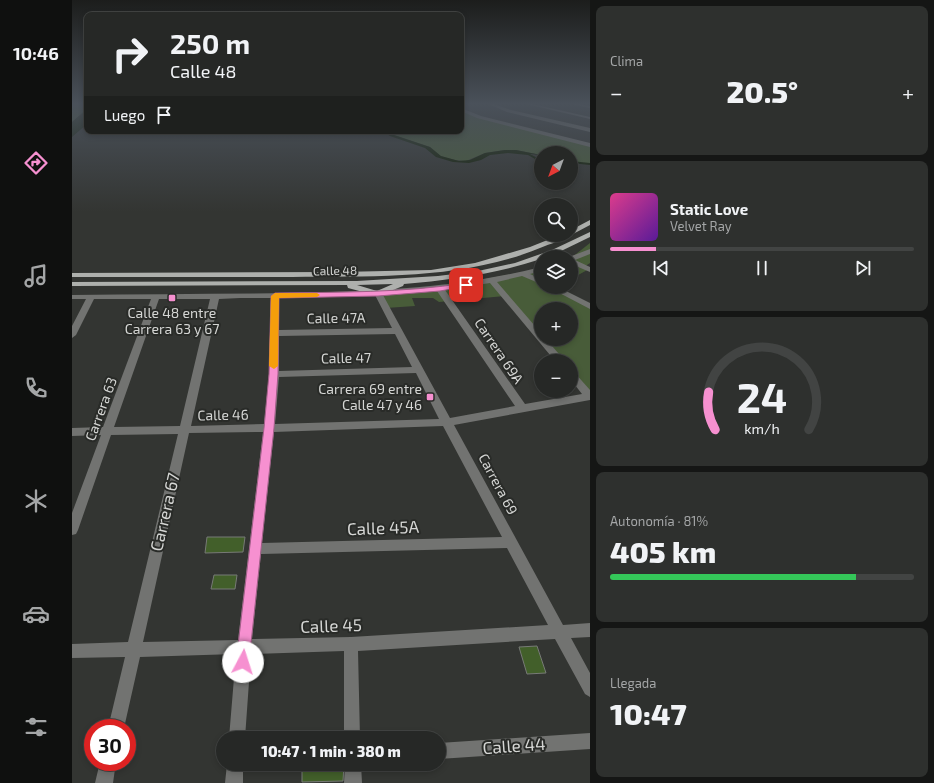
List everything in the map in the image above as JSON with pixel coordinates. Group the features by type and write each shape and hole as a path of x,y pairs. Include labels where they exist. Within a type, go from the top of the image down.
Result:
{"main road":[{"path":"578,229 590,222"},
{"name":"Calle 48","path":"72,284 410,282 484,272 520,263 568,246 590,234"},
{"name":"Calle 48","path":"72,275 431,272 476,264 533,249 550,242"},
{"path":"338,283 378,294 399,284 410,282"}],"street":[{"path":"576,140 590,145"},
{"path":"578,257 590,251"},
{"path":"578,264 590,270"},
{"name":"Calle 48","path":"72,297 378,294 440,289 492,281 534,271"},
{"path":"524,274 534,279"},
{"path":"492,281 534,331"},
{"name":"Carrera 69A","path":"440,289 522,408"},
{"name":"Carrera 69","path":"378,294 590,689"},
{"path":"566,294 590,306"},
{"path":"72,335 91,296"},
{"name":"Carrera 63","path":"72,530 156,296"},
{"name":"Carrera 67","path":"118,719 132,649 215,296"},
{"path":"238,731 244,647 274,374 275,296"},
{"name":"Calle 47A","path":"274,332 398,331"},
{"path":"547,346 554,354"},
{"name":"Calle 47","path":"274,374 420,370"},
{"path":"578,382 590,396"},
{"name":"Calle 46","path":"72,432 109,430 269,428 447,422 590,396"},
{"name":"Calle 45A","path":"255,549 511,542"},
{"name":"Calle 45","path":"72,651 351,644 560,633 590,630"},
{"path":"351,644 352,731"},
{"name":"Calle 44","path":"446,751 590,741"},
{"path":"104,783 106,771"},
{"path":"234,783 235,771"},
{"path":"353,771 353,783"}],"shaded area":[{"path":"400,140 408,140 430,147 441,156 459,161 470,160 485,153 505,150 516,150 534,154 530,154 534,156 534,158 528,155 508,153 490,155 481,160 469,163 453,162 436,157 425,148"},
{"path":"408,140 568,140 590,145 590,164 578,163 578,146 534,146 534,154 516,150 505,150 485,153 466,161 440,156 430,147"},
{"path":"590,243 590,263 584,267 589,269 578,275 578,252"},
{"path":"534,270 534,294 567,294 590,306 590,397 578,382 578,354 554,354 547,346 578,346 578,302 534,302 534,331 505,296 439,302 433,298 412,298 415,306 386,308 378,294 410,292"}],"building":[{"path":"207,537 245,537 243,552 205,553"},
{"path":"214,575 237,575 235,589 211,589"},
{"path":"537,646 546,673 527,674 519,647"},
{"path":"302,771 344,771 343,781 302,782"}],"waterway":[{"path":"578,163 590,164"}],"slow traffic":[{"path":"274,366 275,296 317,295"}],"place":[{"name":"Calle 48 entre Carrera 63 y 67","path":"172,298"},
{"name":"Carrera 69 entre Calle 47 y 46","path":"430,397"}],"route":[{"path":"243,662 274,374 275,296 378,294 440,289 466,285"}]}
